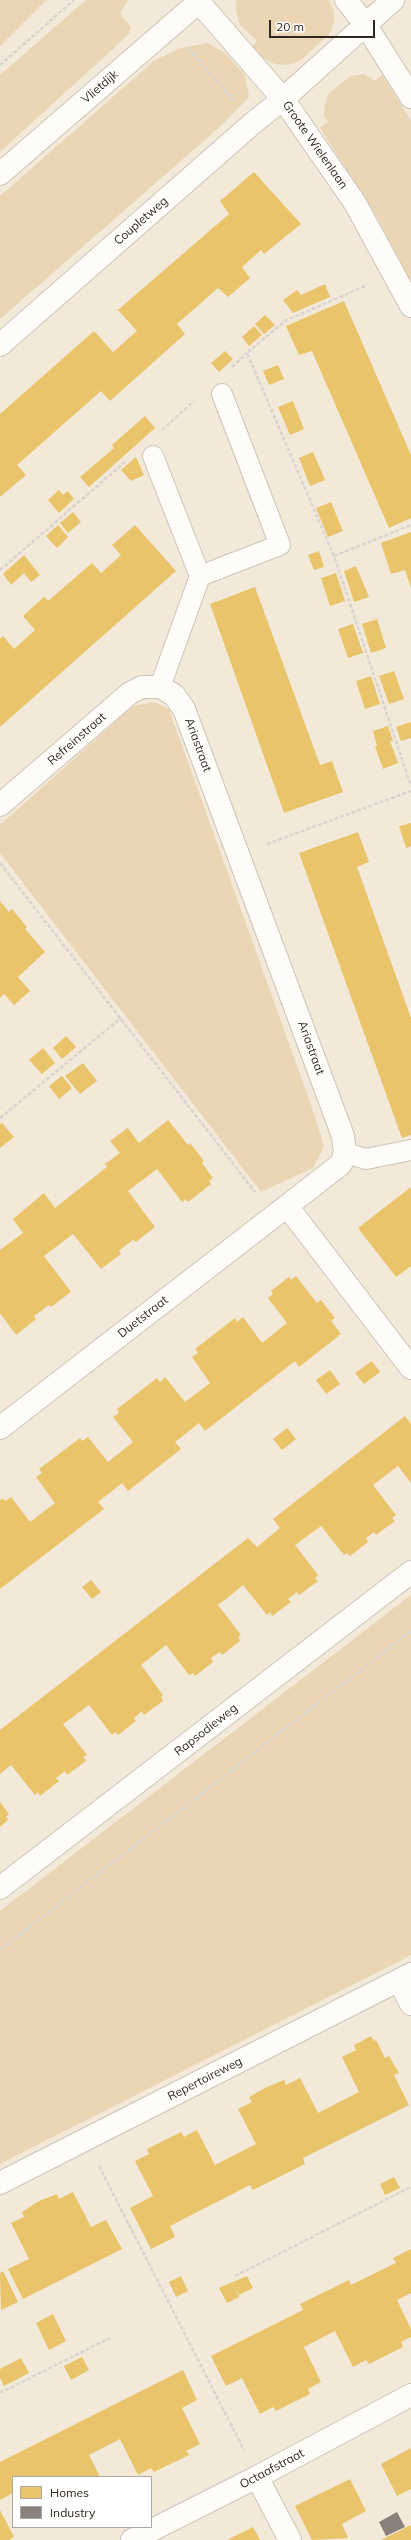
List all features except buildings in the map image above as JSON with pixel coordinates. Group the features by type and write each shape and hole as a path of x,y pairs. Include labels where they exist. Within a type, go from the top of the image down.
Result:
{"street":[{"path":"346,0 365,24 411,96"},
{"name":"Coupletweg","path":"0,345 252,123 283,99 393,0"},
{"name":"Vlietdijk","path":"0,174 199,1"},
{"name":"Groote Wielenlaan","path":"199,1 283,99 355,203 411,306"},
{"name":"Refreinstraat","path":"0,806 130,694 142,687 160,687"},
{"name":"Ariastraat","path":"160,687 174,695 184,709 343,1136 345,1153"},
{"path":"345,1153 341,1164 280,1212 411,1368"},
{"name":"Duetstraat","path":"0,1428 280,1212"},
{"name":"Rapsodieweg","path":"0,1888 411,1572"},
{"path":"405,1977 411,2004"},
{"name":"Repertoireweg","path":"0,2183 405,1977"},
{"name":"Octaafstraat","path":"132,2540 257,2477 411,2395"},
{"path":"257,2477 290,2540"}],"lane":[{"path":"200,576 280,545 222,394"},
{"path":"153,456 200,576 160,687"},
{"path":"345,1153 366,1159 411,1150"}],"path":[{"path":"0,65 74,0"},
{"path":"170,26 252,123"},
{"path":"393,274 285,321 247,353 334,556 411,786"},
{"path":"334,556 411,526"},
{"path":"239,855 411,791"},
{"path":"0,863 120,1018 280,1212"},
{"path":"0,1118 120,1018"},
{"path":"0,1950 411,1631"},
{"path":"86,2140 257,2477"},
{"path":"235,2276 411,2187"},
{"path":"0,2393 110,2338"}],"shaded area":[{"path":"0,0 46,0 0,46"},
{"path":"86,0 128,0 120,14 131,27 129,34 0,152 0,75"},
{"path":"236,0 328,0 334,11 334,22 330,33 301,60 288,65 275,64 261,57 252,46 257,41 240,25 236,11"},
{"path":"207,43 225,53 245,75 249,97 223,124 0,319 0,196 155,60 181,48"},
{"path":"364,74 375,81 382,75 411,121 411,284 378,219 320,128 328,122 324,116 325,104 329,93 351,76"},
{"path":"155,702 169,709 311,1105 324,1146 313,1168 261,1192 0,853 0,825 133,706"},
{"path":"411,1595 411,1955 0,2164 0,1911"}]}
